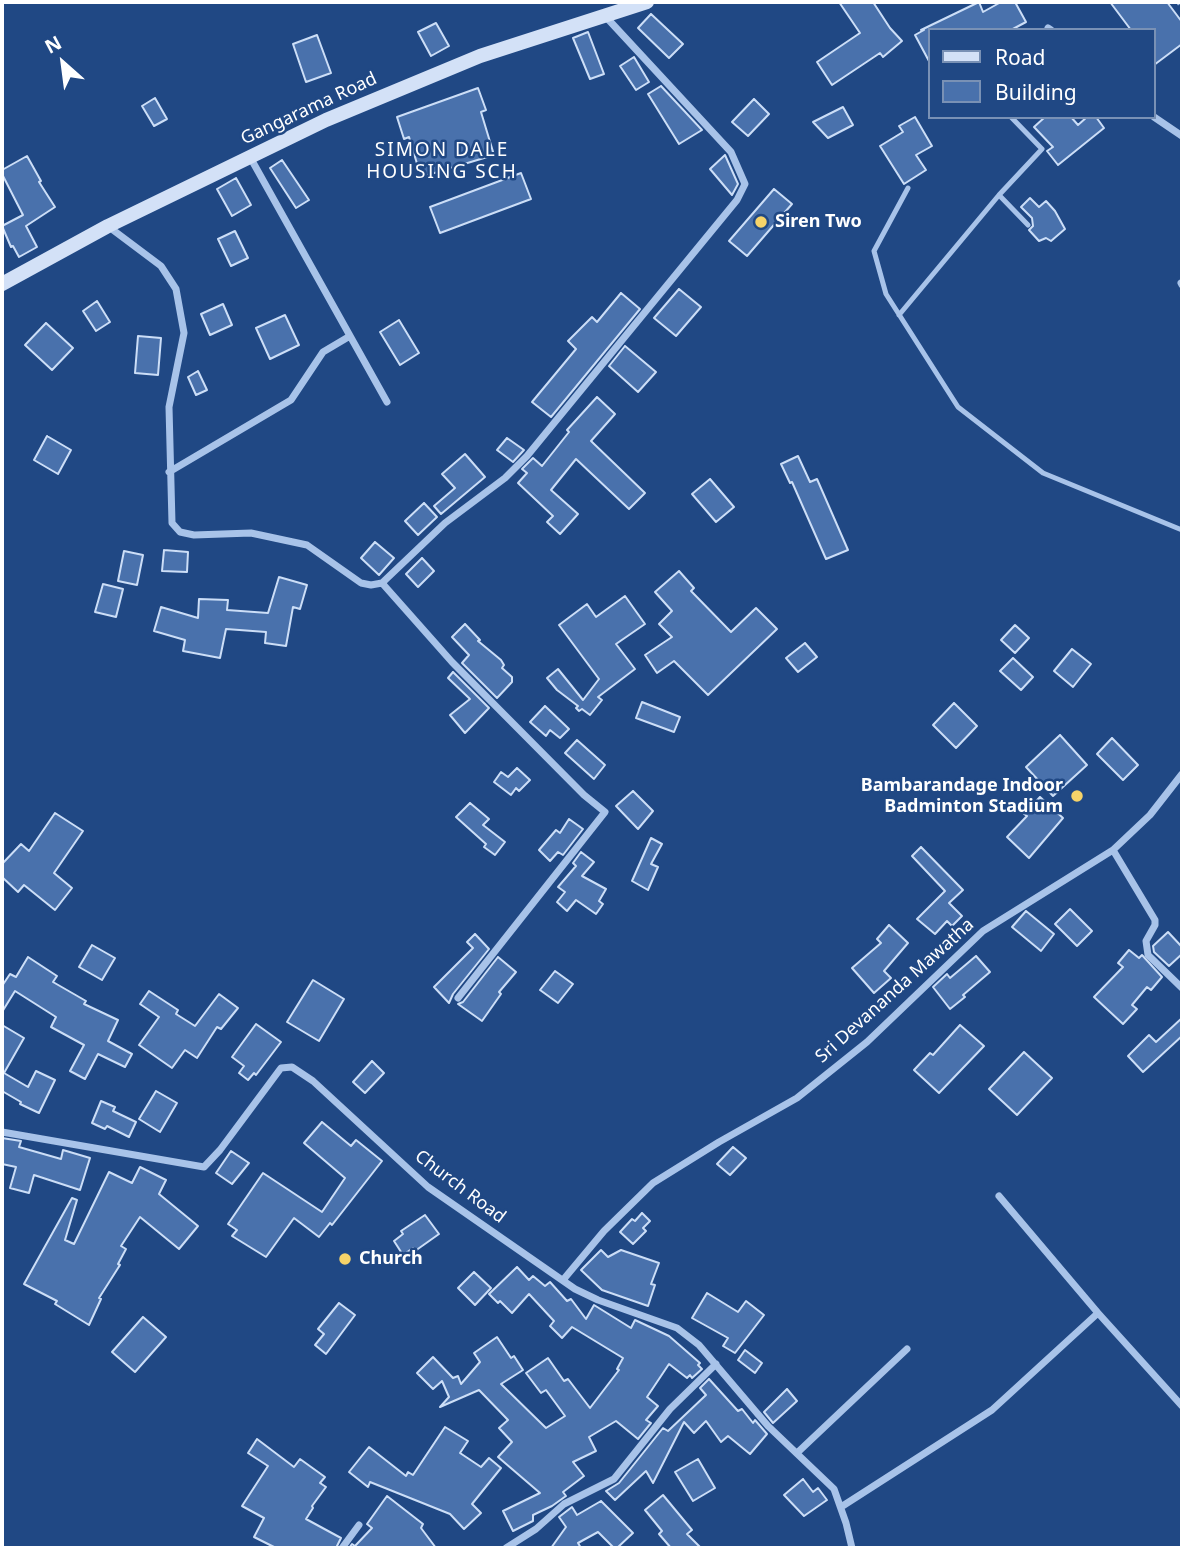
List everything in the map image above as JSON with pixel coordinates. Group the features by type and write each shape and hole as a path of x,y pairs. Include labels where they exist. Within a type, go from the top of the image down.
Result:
{"street":[{"name":"Gangarama Road","path":"2,284 108,226 326,120 480,56 647,2"},
{"path":"108,226 162,266 176,289 184,333 169,407 172,523 180,532 194,535 251,533 307,545 360,583 382,583 445,523 505,478 527,456 737,200 745,184 731,152 606,17"},
{"path":"1156,118 1182,136"},
{"path":"250,157 387,402"},
{"path":"169,472 291,400 323,352 350,336"},
{"path":"382,583 461,672 584,796 605,812 458,998"},
{"name":"Sri Devananda Mawatha","path":"563,1280 604,1231 653,1183 797,1098 867,1042 984,931 1113,850 1150,815 1182,775"},
{"path":"1113,850 1155,920 1146,941 1148,955 1182,988"},
{"name":"Church Road","path":"2,1132 204,1167 220,1150 281,1068 292,1067 313,1081 428,1186 563,1280 598,1300 677,1328 699,1345 768,1426 834,1489 852,1548"},
{"path":"999,1196 1098,1313 1181,1402"},
{"path":"841,1507 992,1410 1098,1313"},
{"path":"797,1453 907,1349"},
{"path":"510,1547 536,1529 564,1504 614,1479 670,1409 716,1364"},
{"path":"342,1548 359,1525"}],"lane":[{"path":"899,315 999,195 1042,149 1014,119"},
{"path":"908,188 874,251 886,294 958,407 1043,473 1182,530"},
{"path":"999,195 1028,225"}],"path":[{"path":"1177,2 1182,9"}],"building":[{"path":"839,2 873,2 902,41 883,57 880,53 832,85 817,62 860,33"},
{"path":"979,2 983,12 1001,2 1015,2 1026,22 1015,28 928,28 928,59 915,35 924,30 921,30"},
{"path":"1110,2 1167,2 1182,22 1182,44 1156,64 1156,28 1130,28"},
{"path":"651,14 683,44 669,58 638,28"},
{"path":"436,23 449,46 431,56 418,32"},
{"path":"588,32 604,74 590,79 573,38"},
{"path":"317,35 331,73 306,82 293,44"},
{"path":"634,57 649,82 636,90 620,66"},
{"path":"661,86 702,130 679,144 648,94"},
{"path":"478,88 486,110 481,112 494,155 421,177 409,137 404,139 397,117"},
{"path":"155,98 167,119 154,126 142,106"},
{"path":"754,99 769,114 748,136 732,122"},
{"path":"843,107 853,125 828,138 813,122"},
{"path":"915,117 932,146 916,155 926,170 904,184 880,146 903,132 899,126"},
{"path":"1043,119 1073,119 1078,125 1085,119 1097,119 1104,128 1058,165 1047,151 1053,147 1034,127"},
{"path":"725,155 738,184 732,195 710,169"},
{"path":"27,156 55,207 26,226 37,247 19,257 13,246 11,247 2,226 23,215 2,170"},
{"path":"282,160 309,200 296,208 270,168"},
{"path":"521,173 531,199 440,233 430,207"},
{"path":"236,178 251,205 232,216 217,189"},
{"name":"Siren Two","path":"774,189 792,204 747,256 729,241"},
{"path":"1030,198 1039,207 1046,201 1065,229 1051,241 1046,238 1039,241 1029,230 1033,226 1032,218 1021,207"},
{"path":"235,231 248,258 231,266 218,239"},
{"path":"679,289 701,307 676,336 654,318"},
{"path":"621,293 640,309 551,417 532,402 576,349 568,341 592,317 597,322"},
{"path":"97,301 110,322 96,331 83,311"},
{"path":"223,304 232,325 210,335 201,314"},
{"path":"285,315 299,345 270,359 256,328"},
{"path":"399,320 419,353 400,365 380,332"},
{"path":"46,323 73,348 52,370 25,345"},
{"path":"138,336 161,338 158,375 135,373"},
{"path":"625,346 656,372 638,392 609,366"},
{"path":"198,371 207,390 196,395 188,377"},
{"path":"597,397 615,414 591,441 645,493 629,509 576,459 551,490 578,514 560,534 547,522 553,516 518,483 527,473 522,469 533,458 542,466 569,432 567,430"},
{"path":"47,436 71,450 58,474 34,460"},
{"path":"507,438 524,450 513,462 497,450"},
{"path":"465,454 485,477 441,514 434,506 455,488 442,474"},
{"path":"798,456 810,482 817,479 848,550 826,559 792,482 790,483 781,464"},
{"path":"710,479 734,507 716,522 692,494"},
{"path":"424,503 437,517 418,535 405,521"},
{"path":"375,542 394,558 379,575 361,558"},
{"path":"164,550 188,552 187,572 162,571"},
{"path":"124,551 143,555 137,585 118,581"},
{"path":"422,558 434,571 418,587 406,574"},
{"path":"679,571 694,588 691,591 731,632 756,608 777,629 708,695 674,661 657,673 645,655 672,637 659,624 672,611 655,592"},
{"path":"279,577 307,585 300,609 293,607 286,646 265,643 266,632 226,629 220,658 183,651 185,640 154,631 161,607 198,618 199,599 228,600 227,610 268,613"},
{"path":"103,584 123,589 116,617 95,612"},
{"path":"625,596 645,624 616,644 635,669 598,697 602,700 590,715 582,709 579,711 576,708 578,706 557,690 547,678 558,669 583,700 599,679 559,625 587,604 596,617"},
{"path":"465,624 480,640 478,641 501,660 504,665 502,668 512,677 512,682 497,698 462,663 469,655 452,637"},
{"path":"1015,625 1029,638 1015,653 1001,640"},
{"path":"805,643 817,657 798,672 786,658"},
{"path":"1072,649 1091,664 1073,687 1054,671"},
{"path":"1013,658 1033,677 1021,690 1000,671"},
{"path":"453,672 489,708 465,733 450,715 470,699 448,678"},
{"path":"642,702 680,717 674,732 636,718"},
{"path":"954,703 977,726 956,748 933,725"},
{"path":"545,706 569,729 560,738 550,730 546,736 530,722"},
{"path":"1060,735 1087,765 1053,796 1026,767"},
{"path":"1112,738 1138,765 1123,780 1097,754"},
{"path":"577,740 605,765 594,779 565,753"},
{"path":"517,768 530,780 519,791 516,788 511,795 494,782 501,772 508,777"},
{"path":"633,791 653,811 638,829 616,806"},
{"path":"1040,797 1063,818 1029,858 1007,837"},
{"path":"470,803 489,819 483,825 505,842 495,855 456,817"},
{"path":"55,813 83,831 54,873 72,888 55,910 24,885 18,892 2,877 2,864 21,844 29,851"},
{"path":"569,819 583,829 563,855 558,852 550,861 539,850 556,830 560,833"},
{"path":"651,838 662,844 651,864 658,867 648,890 632,881"},
{"path":"921,847 963,890 949,903 962,916 952,926 947,921 935,934 917,919 945,891 912,856"},
{"path":"581,852 594,862 582,876 606,889 599,901 603,904 596,914 576,900 567,911 557,902 565,892 558,887 576,866 573,863"},
{"path":"1070,909 1092,931 1077,946 1055,924"},
{"path":"1026,911 1054,934 1041,951 1012,927"},
{"path":"889,925 908,943 884,971 891,978 874,993 852,968 881,943 877,939"},
{"path":"1168,932 1182,947 1182,954 1169,966 1154,952 1153,946"},
{"path":"475,934 489,949 453,994 449,1003 434,987 473,948 467,942"},
{"path":"92,945 115,958 102,980 79,967"},
{"path":"1129,950 1139,958 1142,955 1162,977 1151,990 1147,987 1132,1005 1137,1009 1123,1024 1094,997 1123,967 1118,963"},
{"path":"976,956 990,972 950,1009 933,987 947,974 950,978"},
{"path":"28,957 57,976 53,982 86,1001 84,1004 118,1020 108,1041 132,1054 125,1067 98,1054 85,1079 70,1071 84,1045 51,1027 56,1017 15,991 2,1012 2,986 10,974 16,977"},
{"path":"498,957 516,972 499,992 501,994 482,1021 458,1004 463,1002"},
{"path":"555,971 573,984 558,1003 540,990"},
{"path":"313,980 344,999 319,1041 287,1022"},
{"path":"149,991 178,1010 176,1014 195,1026 219,994 238,1008 221,1029 217,1027 197,1058 185,1050 172,1068 139,1045 159,1017 140,1004"},
{"path":"1182,1018 1182,1036 1143,1072 1128,1056 1149,1035 1156,1042"},
{"path":"256,1024 281,1042 256,1075 254,1073 248,1080 239,1073 244,1066 232,1057"},
{"path":"2,1025 24,1038 4,1073 28,1087 36,1071 55,1080 39,1113 2,1091"},
{"path":"960,1025 984,1046 939,1093 914,1070 930,1053 933,1055"},
{"path":"1024,1052 1052,1078 1017,1115 989,1089"},
{"path":"372,1061 384,1073 365,1093 353,1082"},
{"path":"156,1091 177,1103 160,1132 139,1119"},
{"path":"101,1101 115,1107 113,1111 136,1122 129,1137 107,1126 105,1129 92,1123"},
{"path":"322,1122 351,1146 356,1140 382,1161 332,1225 330,1223 319,1237 294,1218 266,1257 232,1236 237,1230 228,1224 263,1173 322,1212 345,1178 304,1143"},
{"path":"2,1138 21,1141 19,1147 61,1159 63,1150 90,1158 80,1190 34,1175 29,1193 10,1188 16,1167 2,1164"},
{"path":"733,1147 746,1158 730,1175 717,1164"},
{"path":"231,1151 249,1163 232,1184 216,1173"},
{"path":"140,1167 166,1180 159,1194 198,1226 179,1249 140,1217 121,1246 126,1249 118,1264 120,1265 99,1298 101,1299 89,1325 55,1304 57,1301 24,1284 72,1198 77,1200 65,1240 74,1244 109,1172 132,1183"},
{"path":"642,1213 650,1221 643,1228 646,1231 633,1244 620,1232"},
{"path":"425,1215 439,1234 415,1251 413,1248 403,1255 394,1241 403,1234 401,1231"},
{"path":"601,1250 608,1257 621,1250 659,1263 651,1284 655,1285 648,1306 602,1290 581,1270"},
{"path":"517,1267 529,1280 533,1276 545,1286 550,1282 567,1301 571,1299 586,1319 594,1305 631,1328 635,1320 669,1336 700,1363 698,1365 702,1369 692,1378 690,1375 687,1378 669,1364 647,1397 658,1406 646,1420 651,1423 638,1439 616,1421 589,1437 596,1451 573,1462 584,1476 563,1492 566,1496 533,1515 533,1521 513,1531 503,1511 540,1493 498,1457 512,1442 499,1428 508,1420 479,1390 440,1407 449,1397 442,1381 433,1389 417,1373 433,1357 453,1378 458,1376 461,1384 480,1362 474,1353 497,1337 523,1370 501,1384 546,1428 565,1416 546,1390 541,1393 526,1373 548,1358 564,1381 568,1379 590,1408 619,1370 617,1369 623,1358 572,1327 562,1338 550,1326 554,1321 529,1294 512,1313 500,1301 498,1303 489,1294"},
{"path":"474,1272 491,1288 475,1305 458,1288"},
{"path":"707,1293 738,1312 746,1301 764,1315 735,1353 723,1346 728,1338 692,1318"},
{"path":"339,1303 355,1315 326,1354 315,1345 324,1334 318,1329"},
{"path":"143,1317 166,1337 135,1372 112,1352"},
{"path":"745,1350 762,1363 755,1373 738,1360"},
{"path":"709,1379 738,1411 742,1409 753,1423 755,1420 767,1434 750,1454 728,1436 721,1442 706,1421 694,1433 684,1422 653,1483 646,1471 615,1500 606,1491 619,1483 663,1428 668,1431 706,1395 700,1388"},
{"path":"787,1389 797,1401 773,1423 764,1412"},
{"path":"445,1427 468,1441 460,1453 481,1467 489,1458 501,1468 472,1504 481,1513 464,1529 450,1514 370,1482 368,1487 349,1472 369,1447 406,1476 408,1472 413,1475"},
{"path":"257,1439 294,1467 300,1459 325,1477 320,1483 326,1487 306,1519 341,1538 336,1548 276,1548 254,1537 264,1518 242,1506 268,1466 248,1453"},
{"path":"698,1459 715,1488 693,1501 675,1472"},
{"path":"803,1479 813,1492 818,1488 827,1500 804,1516 784,1495"},
{"path":"663,1495 692,1530 687,1534 701,1548 671,1548 659,1534 662,1531 645,1510"},
{"path":"387,1496 423,1524 421,1528 436,1548 349,1548 352,1544 355,1546 372,1528 367,1524"},
{"path":"601,1501 633,1533 617,1548 598,1532 578,1543 581,1548 551,1548 566,1527 559,1517 572,1507 577,1515"}],"place":[{"name":"Siren Two","path":"761,222"},
{"name":"Bambarandage Indoor Badminton Stadium","path":"1077,796"},
{"name":"Church","path":"345,1259"}],"district":[{"name":"SIMON DALE HOUSING SCH","path":"442,162"}]}
